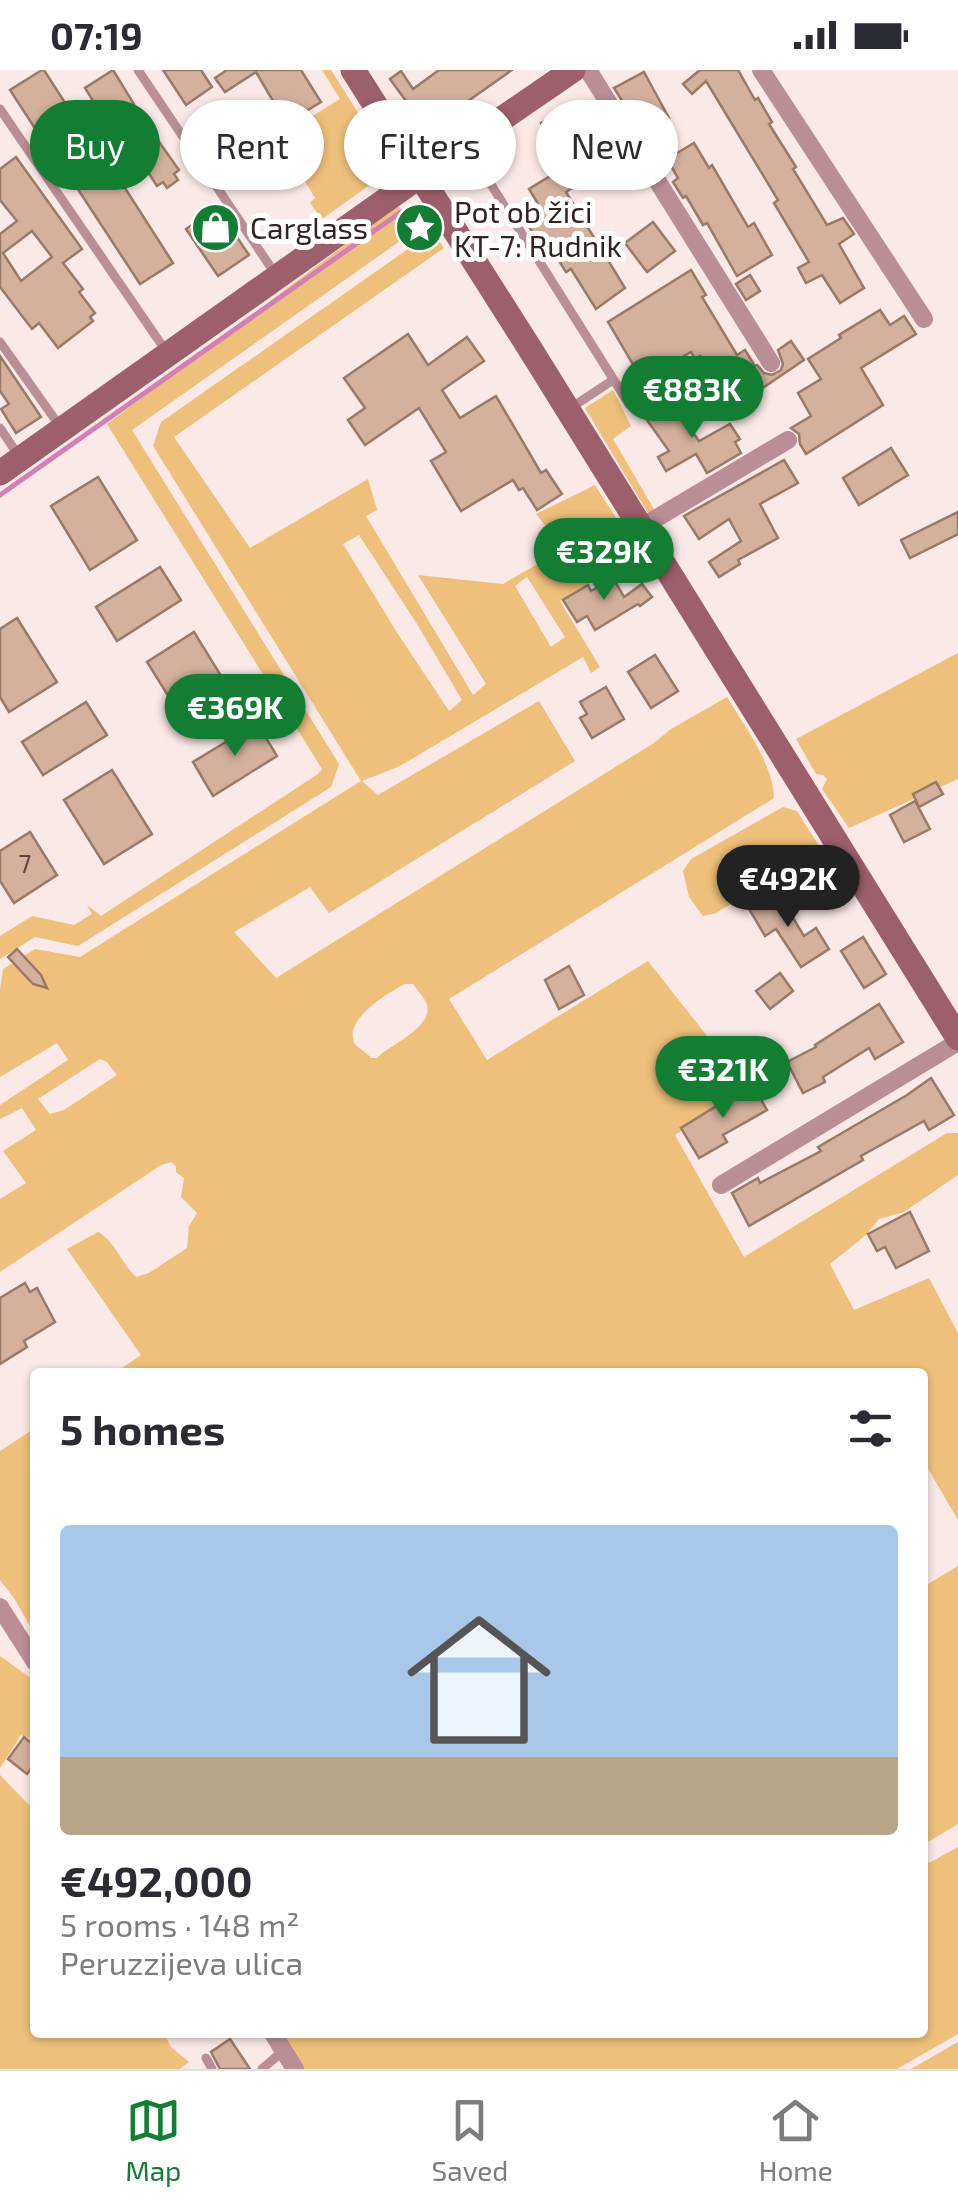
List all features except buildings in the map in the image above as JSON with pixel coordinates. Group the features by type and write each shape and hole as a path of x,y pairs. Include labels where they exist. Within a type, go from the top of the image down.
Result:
{"main road":[{"path":"353,70 372,100"},
{"path":"516,110 571,72"},
{"path":"10,466 400,190"},
{"path":"429,190 957,1035"}],"street":[{"path":"761,70 924,319"},
{"path":"571,72 771,364"},
{"path":"640,528 788,440"},
{"path":"721,1185 957,1035"},
{"path":"0,1607 30,1654"},
{"path":"275,2038 295,2069"}],"lane":[{"path":"138,70 278,276"},
{"path":"0,108 168,354"},
{"path":"494,190 629,404"},
{"path":"0,342 62,429"},
{"path":"567,410 613,380"},
{"path":"0,428 10,466"},
{"path":"262,2069 283,2051"},
{"path":"206,2058 212,2069"}],"shaded area":[{"path":"322,70 331,70 350,100 344,100 344,190 363,190 322,219 310,203 315,198 310,190 324,190 324,109 340,99"},
{"path":"395,207 408,219 400,241 132,430 339,764 331,787 78,946 35,937 0,959 0,936 32,916 74,925 92,914 87,905 101,916 322,769 107,424"},
{"path":"423,215 444,248 174,437 250,548 368,479 377,510 366,516 473,695 486,684 418,575 503,584 555,554 548,529 536,514 595,485 638,552 560,601 600,667 591,673 583,657 400,766 362,781 378,795 539,701 575,761 329,913 310,887 234,932 276,978 727,697 763,758 774,798 449,999 487,1060 648,961 745,1088 675,1135 744,1257 947,1133 958,1133 958,1175 904,1212 879,1219 830,1264 854,1310 929,1278 958,1333 958,1520 928,1469 928,1368 122,1368 141,1355 67,1249 98,1232 136,1277 187,1248 189,1226 197,1213 181,1197 184,1178 172,1162 161,1165 0,1272 0,1199 26,1183 3,1151 36,1130 22,1108 0,1119 0,1105 68,1060 57,1043 0,1077 3,969 35,949 80,957 361,781 153,446 161,422 431,233 421,218","holes":["359,535 462,700 449,711 343,544","527,577 565,637 551,647 515,586","405,984 413,984 426,1002 427,1013 409,1035 377,1058 371,1058 354,1042 356,1024 370,1007","100,1059 117,1075 64,1110 50,1114 38,1099"]},
{"path":"613,390 631,426 613,439 655,511 648,513 585,408"},
{"path":"958,653 958,779 849,828 822,789 827,779 816,774 796,739"},
{"path":"783,807 797,811 821,849 716,913 703,916 689,897 683,871 691,859"},
{"path":"30,1431 30,1626 0,1580 0,1451"},
{"path":"958,1566 958,1824 928,1842 928,1584"},
{"path":"0,1656 30,1677 30,1738 21,1735 0,1768"},
{"path":"0,1775 30,1806 30,2038 166,2038 189,2062 180,2069 0,2069"},
{"path":"958,1847 958,2034 897,2069 302,2069 281,2038 928,2038 929,1863"},
{"path":"958,2042 958,2069 911,2069"}],"waterway":[{"path":"0,495 401,212"}],"place":[{"name":"Carglass","path":"215,227"},
{"name":"Pot ob žici KT-7: Rudnik","path":"419,228"}]}
